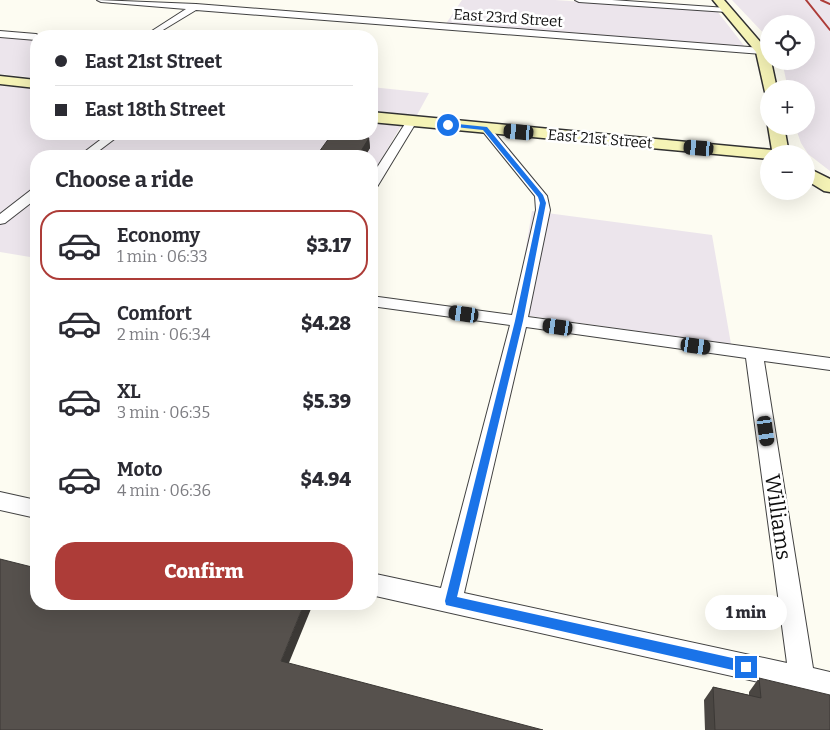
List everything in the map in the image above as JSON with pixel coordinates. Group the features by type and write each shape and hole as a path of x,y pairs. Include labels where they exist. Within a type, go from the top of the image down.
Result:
{"street":[{"name":"East 23rd Street","path":"101,0 760,51"},
{"path":"158,30 206,0"},
{"path":"579,0 727,10"},
{"path":"718,0 760,49"},
{"path":"0,34 30,36"},
{"path":"0,80 30,83"},
{"name":"East 21st Street","path":"378,118 760,153"},
{"path":"378,176 412,121"},
{"path":"450,601 519,321 543,203 540,196 485,128"},
{"path":"93,150 107,140"},
{"path":"815,178 830,187"},
{"path":"0,220 30,198"},
{"path":"378,301 754,355 830,364"},
{"name":"Williams","path":"754,355 802,679"},
{"path":"0,501 30,508"},
{"path":"378,586 830,685"}],"shaded area":[{"path":"462,0 555,0 717,11 749,52 443,28"},
{"path":"732,0 830,0 830,171 815,159 815,145 802,145 798,135 815,135 815,80 786,80 784,70 815,70 815,15 760,15 760,30"},
{"path":"0,36 30,38 30,77 0,74"},
{"path":"0,86 30,88 30,140 378,140 378,124 401,126 378,165 378,150 30,150 30,257 0,252"},
{"path":"378,88 429,93 417,115 378,112"},
{"path":"532,211 712,235 731,344 515,314"}],"building":[{"path":"328,140 368,140 362,150 320,150"},
{"path":"0,559 30,566 30,610 302,610 281,661 543,730 0,730"},
{"path":"759,678 830,695 830,730 715,730 713,687 761,698"}],"railway":[{"path":"806,0 830,30"},
{"path":"821,0 830,4"}],"route":[{"path":"448,125 485,128 540,196 543,203 519,321 450,601 746,667"}]}
